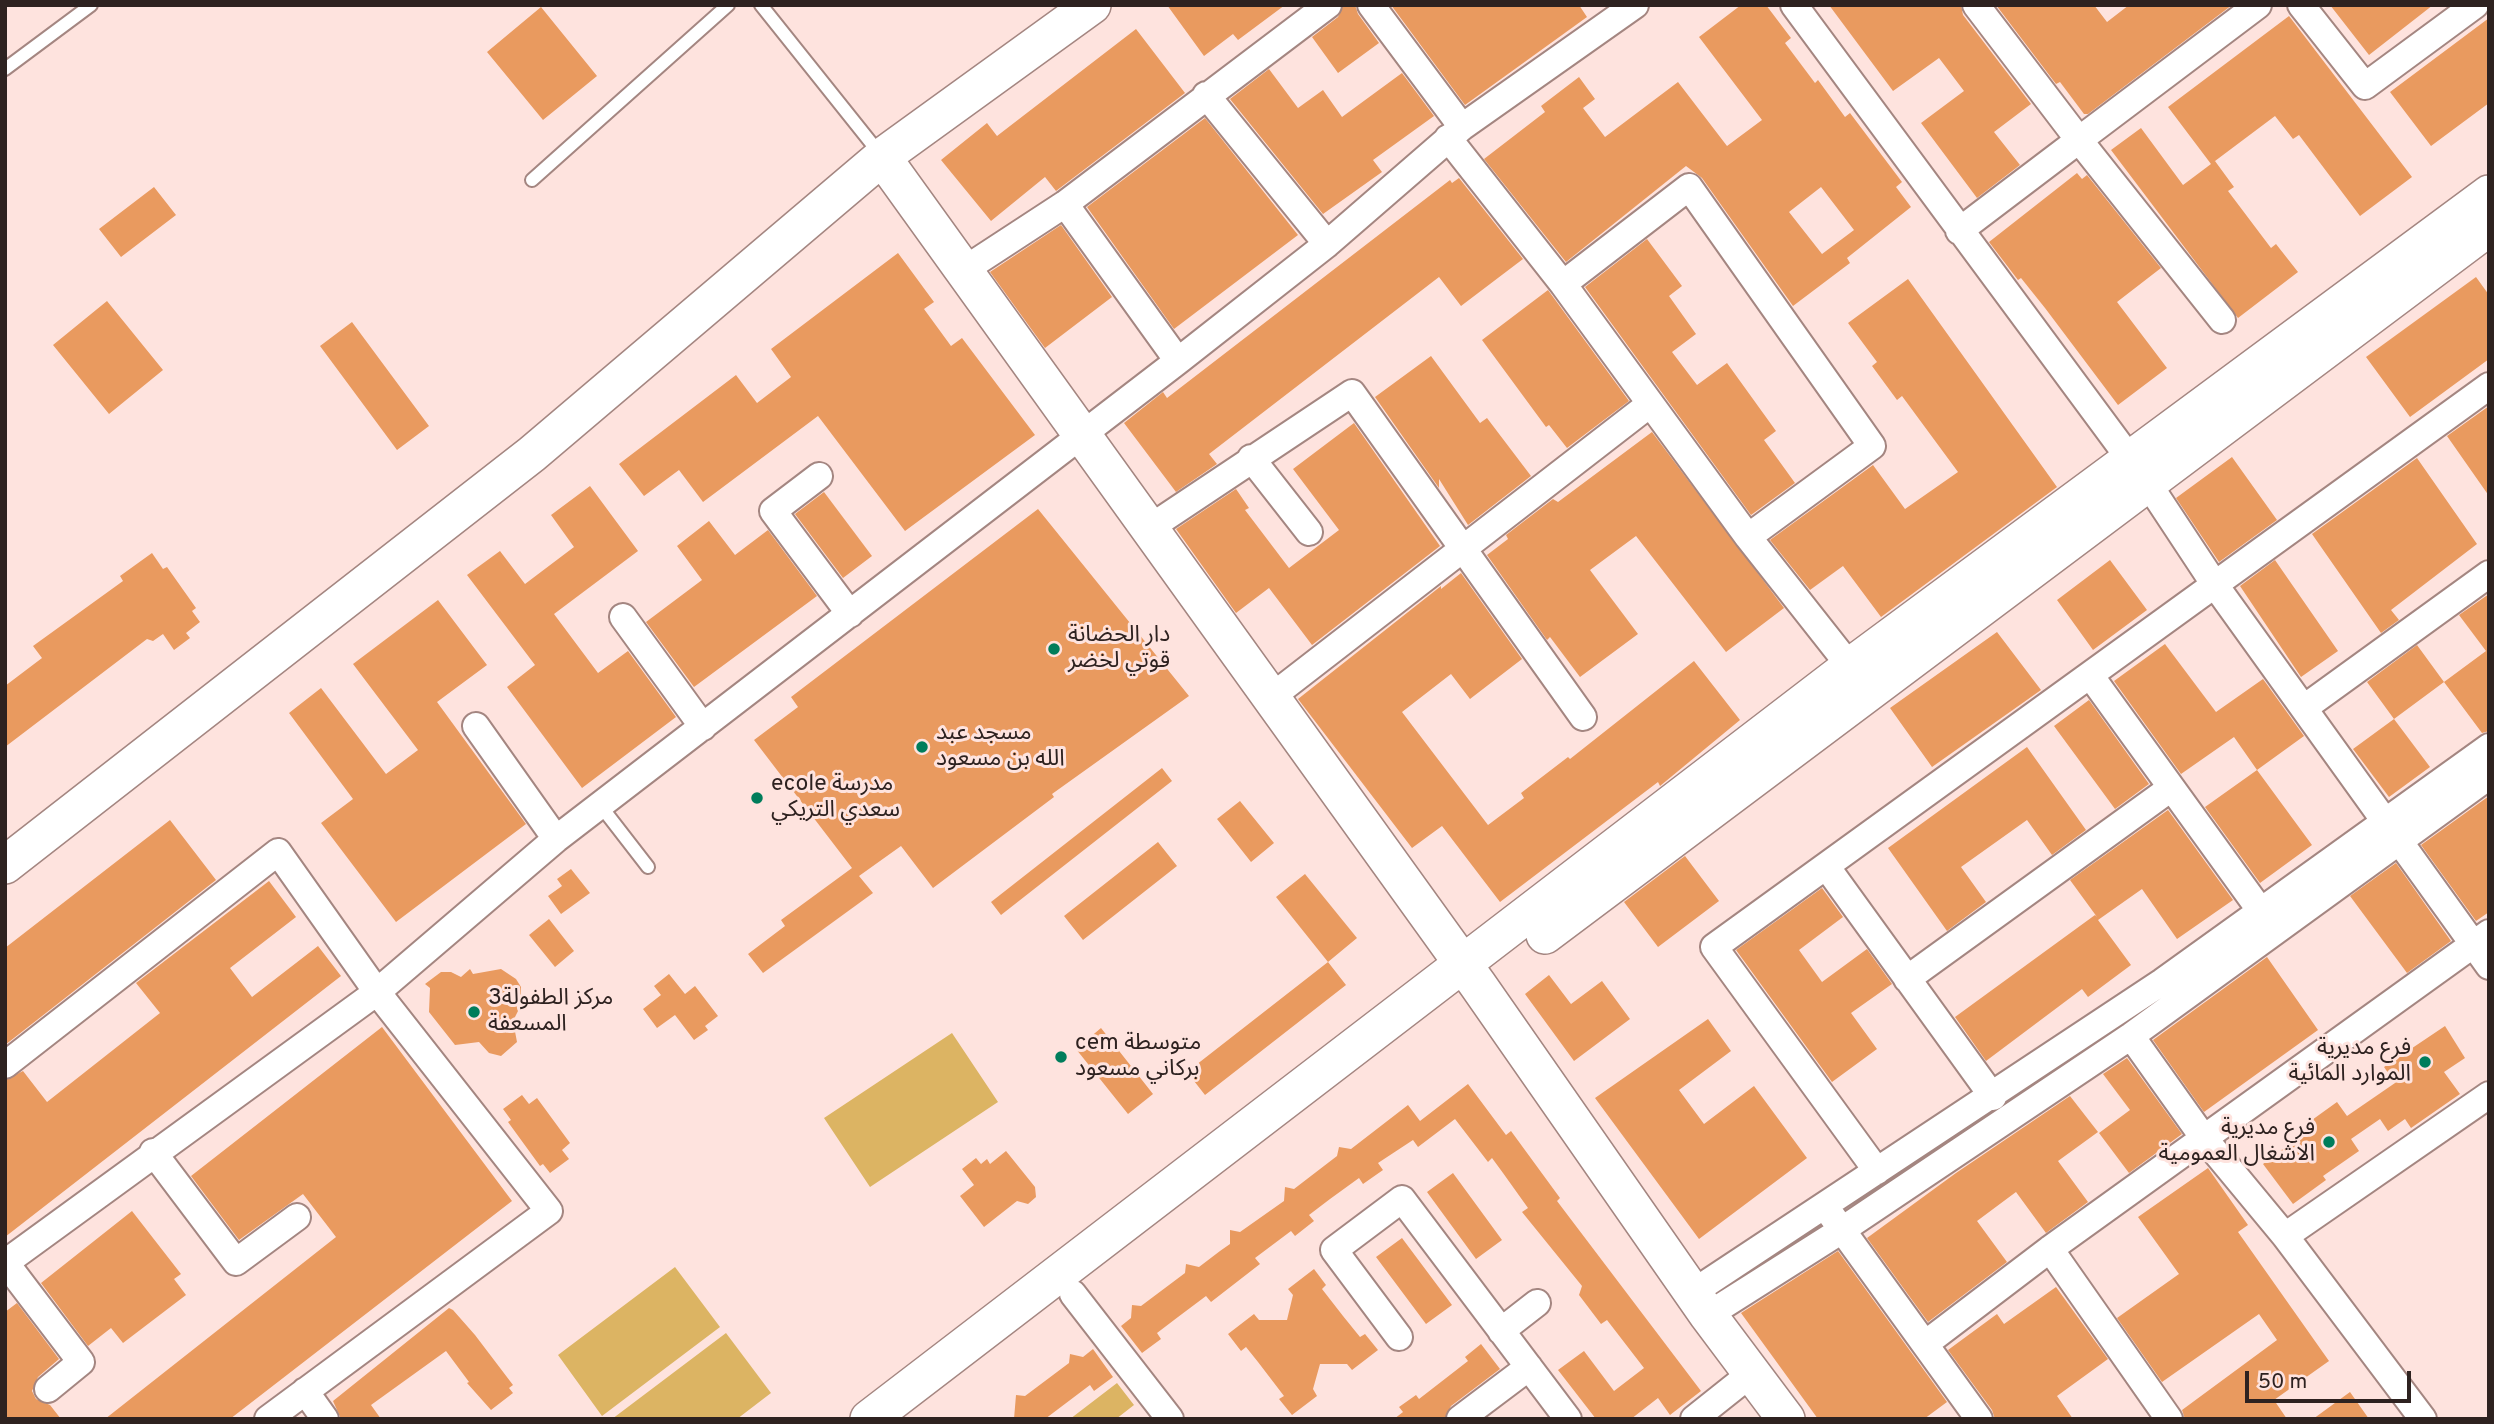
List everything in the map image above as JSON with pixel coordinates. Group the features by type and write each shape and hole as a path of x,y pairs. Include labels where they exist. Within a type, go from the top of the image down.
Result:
{"main road":[{"path":"5,865 532,454 882,157 1092,5"},
{"path":"882,157 1471,976 1700,1304 1786,1419"},
{"path":"869,1419 1471,976 1860,679 2139,471 2489,194"},
{"path":"2139,471 2489,227"},
{"path":"910,1419 1073,1294 1471,976"}],"street":[{"path":"964,270 1065,204 1328,5"},
{"path":"1371,5 1455,132 1650,404 1748,537 1860,679"},
{"path":"48,1389 81,1362 5,1262 377,992 556,839 1178,361 1327,243 1455,132 1607,14 1636,5"},
{"path":"1794,5 2139,471 2215,585 2392,830 2480,939 2489,966"},
{"path":"1976,5 2222,320"},
{"path":"1959,231 2258,5"},
{"path":"2301,5 2365,86 2475,5"},
{"path":"1206,95 1327,243"},
{"path":"1563,284 1689,187 1872,446 1748,537"},
{"path":"1065,204 1178,361"},
{"path":"1877,1171 1714,947 2489,386"},
{"path":"1148,529 1352,393 1583,717"},
{"path":"1270,698 1650,404"},
{"path":"1251,458 1309,532"},
{"path":"819,476 773,511 850,614"},
{"path":"2304,708 2489,574"},
{"path":"623,617 703,727"},
{"path":"2090,675 2260,910"},
{"path":"476,726 556,839"},
{"path":"1700,1304 1842,1230 2131,1036 2392,830 2489,747"},
{"path":"1700,1304 1877,1171 1993,1097 2162,982 2260,910 2392,830 2489,776"},
{"path":"1907,979 2171,788"},
{"path":"5,1065 278,852 377,992 549,1211 268,1419"},
{"path":"1826,866 1993,1097"},
{"path":"1925,1344 2203,1137 2480,939"},
{"path":"2131,1036 2203,1137 2286,1237 2423,1419"},
{"path":"2286,1237 2489,1095"},
{"path":"153,1152 236,1262 297,1217"},
{"path":"1399,1337 1334,1250 1402,1199 1568,1419"},
{"path":"1826,1207 1979,1419"},
{"path":"2050,1249 2168,1419"},
{"path":"1073,1294 1170,1419"},
{"path":"1501,1331 1537,1303"},
{"path":"1460,1419 1529,1367"},
{"path":"1694,1419 1753,1372"},
{"path":"305,1391 325,1419"}],"lane":[{"path":"5,69 91,5"},
{"path":"532,180 728,5"},
{"path":"761,5 882,157"},
{"path":"600,805 648,867"}],"shaded area":[{"path":"952,1033 998,1102 870,1187 824,1118"},
{"path":"675,1267 720,1327 602,1416 558,1355"},
{"path":"726,1333 771,1393 737,1419 612,1419"},
{"path":"1117,1383 1134,1405 1116,1419 1070,1419"}],"building":[{"path":"1167,5 1285,5 1238,40 1233,34 1204,56"},
{"path":"1343,5 1355,5 1358,14 1379,43 1338,73 1312,37 1338,17"},
{"path":"1391,5 1579,5 1587,17 1465,105"},
{"path":"1741,5 1766,5 1791,38 1785,43 1815,83 1818,80 1845,117 1850,113 1902,182 1896,187 1911,207 1847,258 1850,263 1793,306 1702,178 1686,166 1566,262 1484,159 1545,112 1541,106 1579,77 1595,99 1583,108 1605,137 1678,82 1727,146 1762,120 1699,37","holes":["1821,187 1854,230 1822,254 1789,212"]},
{"path":"1829,5 1961,5 1963,15 2031,104 1994,132 2020,165 1977,198 1921,123 1964,91 1939,58 1893,91"},
{"path":"1996,5 2094,5 2107,22 2129,5 2232,5 2088,114 2084,114 2060,82 2056,84"},
{"path":"2330,5 2433,5 2369,55"},
{"path":"541,7 597,76 543,120 487,52"},
{"path":"2289,16 2412,177 2360,216 2299,135 2293,139 2275,116 2211,164 2168,107"},
{"path":"2489,18 2489,103 2431,146 2390,92"},
{"path":"1136,29 1185,93 1056,191 1045,177 991,221 941,160 987,123 997,136"},
{"path":"1269,69 1298,108 1323,90 1342,117 1402,73 1434,116 1373,160 1382,172 1323,214 1230,99"},
{"path":"1205,118 1298,235 1174,329 1087,207"},
{"path":"2141,128 2183,185 2215,161 2234,187 2228,191 2271,248 2276,244 2298,272 2238,318 2111,150"},
{"path":"2077,173 2082,179 2087,175 2161,268 2117,302 2167,368 2118,405 2045,308 2021,278 2018,280 1989,242"},
{"path":"1459,178 1523,259 1461,306 1439,277 1209,454 1217,464 1176,492 1124,423 1163,392 1167,398 1450,180 1452,183"},
{"path":"154,187 176,215 121,257 99,229"},
{"path":"1061,225 1112,297 1045,348 990,272"},
{"path":"1647,239 1682,286 1669,296 1696,334 1672,352 1697,385 1727,363 1776,431 1764,440 1795,483 1751,515 1585,287"},
{"path":"898,253 934,302 924,309 951,346 962,338 1035,435 905,531 818,416 703,502 679,470 644,496 619,464 736,375 757,403 791,377 771,349"},
{"path":"2476,277 2489,295 2489,359 2410,417 2366,357"},
{"path":"1908,279 2057,487 1881,617 1843,566 1810,590 1770,540 1873,465 1905,509 1958,472 1902,396 1897,400 1872,366 1877,362 1848,323"},
{"path":"1548,290 1629,401 1567,448 1549,425 1546,427 1482,340"},
{"path":"107,301 163,370 109,414 53,345"},
{"path":"352,322 429,426 397,450 320,346"},
{"path":"1431,356 1480,423 1487,418 1531,476 1468,525 1439,479 1439,488 1375,397"},
{"path":"2489,406 2489,496 2447,436"},
{"path":"1354,423 1440,546 1312,645 1269,588 1236,613 1176,529 1236,489 1249,508 1245,510 1289,568 1339,530 1293,469"},
{"path":"1652,432 1784,608 1726,652 1636,536 1590,570 1638,634 1580,677 1550,637 1547,640 1487,555 1508,539 1506,535 1553,499 1558,502"},
{"path":"2232,457 2277,520 2219,562 2176,498"},
{"path":"2417,458 2477,544 2391,610 2399,620 2381,633 2312,534"},
{"path":"590,486 638,551 554,614 598,673 628,651 676,717 582,788 507,687 535,665 467,575 500,551 525,584 574,547 551,515"},
{"path":"824,492 872,556 843,578 795,514"},
{"path":"1038,509 1189,696 1052,794 1054,797 933,888 901,846 859,876 873,893 763,973 748,954 785,926 781,920 852,868 754,740 798,707 791,697"},
{"path":"709,521 735,555 768,530 817,596 694,687 646,622 702,580 677,546"},
{"path":"152,553 163,569 167,567 196,608 192,611 200,622 186,633 190,638 174,650 163,634 153,641 147,639 5,747 5,686 42,658 33,646 123,581 120,576"},
{"path":"2110,560 2147,610 2093,650 2057,600"},
{"path":"2275,560 2338,651 2301,677 2240,586"},
{"path":"1461,573 1522,659 1470,699 1451,674 1402,712 1488,825 1524,798 1521,793 1568,757 1570,759 1694,661 1740,720 1660,786 1658,782 1500,902 1442,826 1412,848 1298,699"},
{"path":"2489,594 2489,731 2482,733 2444,682 2486,651 2459,615"},
{"path":"438,600 487,665 437,702 526,824 396,922 321,823 353,799 289,713 321,688 386,774 418,750 353,664"},
{"path":"1997,632 2041,690 1932,767 1890,708"},
{"path":"2165,644 2216,712 2263,679 2304,736 2257,770 2234,737 2181,774 2114,681"},
{"path":"2417,645 2444,682 2394,719 2367,682"},
{"path":"2089,700 2149,784 2115,809 2054,726"},
{"path":"2394,719 2430,767 2389,797 2353,749"},
{"path":"2027,747 2086,830 2052,855 2027,820 1961,867 1986,902 1947,931 1888,848"},
{"path":"1162,768 1172,781 1001,915 991,902"},
{"path":"2257,770 2312,845 2260,883 2205,807"},
{"path":"2489,796 2489,912 2476,921 2421,845"},
{"path":"1240,801 1274,843 1251,862 1217,819"},
{"path":"2168,810 2233,900 2177,939 2142,889 2098,920 2131,965 2088,997 2082,989 1986,1061 1955,1017 2095,915 2097,917 2070,880"},
{"path":"170,820 216,880 5,1045 5,948"},
{"path":"1158,842 1177,866 1083,940 1064,916"},
{"path":"1685,856 1719,901 1658,947 1624,902"},
{"path":"2396,863 2451,941 2407,973 2350,896"},
{"path":"571,869 590,893 561,914 548,896 562,886 557,879"},
{"path":"1305,874 1357,938 1328,962 1276,897"},
{"path":"269,881 296,917 230,968 252,997 318,946 341,976 5,1237 5,1080 23,1071 47,1102 160,1013 136,983"},
{"path":"1822,888 1843,917 1799,950 1822,982 1867,949 1892,984 1851,1013 1877,1049 1832,1082 1736,950"},
{"path":"549,919 574,951 555,967 529,935"},
{"path":"2267,957 2318,1030 2204,1112 2153,1040"},
{"path":"1328,962 1346,985 1205,1095 1187,1072"},
{"name":"3مركز الطفولة المسعفة","path":"470,969 473,974 501,969 516,979 521,987 521,1005 513,1021 517,1042 501,1056 489,1053 479,1042 455,1045 429,1012 430,988 425,984 441,972 451,972 461,977"},
{"path":"669,974 685,994 695,986 718,1016 705,1026 708,1030 694,1040 675,1015 657,1028 643,1009 661,995 654,986"},
{"path":"1549,975 1571,1004 1602,981 1630,1019 1574,1061 1525,994"},
{"path":"1708,1019 1731,1051 1679,1090 1704,1124 1754,1086 1807,1158 1699,1239 1595,1098"},
{"path":"2445,1026 2465,1058 2444,1072 2460,1094 2411,1128 2405,1119 2388,1131 2380,1119 2351,1139 2359,1151 2323,1176 2326,1180 2293,1204 2263,1164 2308,1130 2305,1125 2337,1102 2347,1116 2395,1083 2384,1067"},
{"path":"382,1027 512,1201 230,1419 105,1419 336,1237 303,1194 239,1240 191,1176"},
{"path":"1101,1028 1153,1094 1128,1114 1076,1049"},
{"path":"2127,1058 2182,1134 2129,1173 2099,1133 2130,1110 2103,1074"},
{"path":"1468,1084 1506,1135 1511,1131 1560,1198 1557,1201 1701,1391 1670,1415 1658,1398 1631,1419 1596,1419 1558,1370 1584,1351 1614,1391 1644,1368 1607,1320 1601,1324 1579,1295 1582,1286 1522,1212 1528,1208 1492,1158 1488,1162 1455,1119 1418,1147 1413,1140 1378,1163 1383,1170 1363,1184 1359,1178 1330,1199 1309,1215 1314,1221 1295,1236 1291,1231 1255,1258 1260,1264 1211,1302 1206,1296 1157,1333 1161,1339 1142,1353 1121,1326 1131,1318 1132,1305 1141,1306 1185,1273 1186,1264 1199,1267 1230,1244 1230,1230 1240,1232 1284,1201 1285,1187 1294,1189 1337,1156 1339,1147 1351,1149 1408,1105 1420,1121"},
{"path":"522,1095 529,1104 537,1098 570,1143 562,1150 569,1159 550,1173 543,1164 540,1166 508,1122 511,1120 503,1109"},
{"path":"2070,1096 2098,1132 2058,1161 2088,1202 2046,1233 2016,1192 1977,1221 2007,1262 1928,1322 1867,1238 1956,1173"},
{"path":"1006,1151 1035,1187 1036,1197 1028,1204 1017,1201 984,1227 960,1196 974,1185 962,1169 976,1158 981,1164 987,1159 990,1164"},
{"path":"2208,1168 2248,1225 2238,1232 2329,1361 2274,1400 2287,1419 2185,1419 2182,1410 2277,1340 2259,1314 2162,1382 2117,1318 2179,1274 2138,1217"},
{"path":"1453,1173 1502,1240 1476,1259 1427,1192"},
{"path":"132,1211 181,1274 174,1279 186,1295 123,1343 111,1328 88,1346 41,1283"},
{"path":"1402,1238 1452,1305 1426,1324 1376,1257"},
{"path":"1838,1251 1947,1402 1924,1419 1818,1419 1741,1313"},
{"path":"1314,1269 1326,1285 1322,1289 1343,1316 1360,1337 1365,1334 1378,1350 1352,1370 1347,1364 1320,1364 1313,1389 1317,1396 1292,1415 1279,1399 1284,1396 1258,1362 1246,1347 1241,1351 1228,1334 1254,1314 1259,1320 1287,1320 1293,1295 1288,1289"},
{"path":"2056,1287 2108,1359 2057,1396 2073,1419 1995,1419 1992,1410 1948,1350 1997,1314 2004,1324"},
{"path":"17,1303 59,1359 38,1377 32,1391 36,1399 50,1405 61,1419 5,1419 5,1312"},
{"path":"449,1308 475,1335 513,1385 509,1388 513,1393 491,1410 467,1383 469,1382 446,1351 371,1405 381,1419 341,1419 333,1401"},
{"path":"1481,1344 1500,1369 1451,1406 1445,1419 1394,1419 1403,1412 1399,1407 1416,1395 1419,1399 1468,1361 1465,1357"},
{"path":"1093,1349 1113,1377 1094,1391 1090,1385 1045,1419 1014,1419 1016,1395 1025,1396 1069,1363 1070,1354 1083,1357"},
{"path":"2350,1392 2369,1419 2313,1419"}],"place":[{"name":"دار الحضانة قوتي لخضر","path":"1054,649"},
{"name":"مسجد عبد الله بن مسعود","path":"922,747"},
{"name":"ecole مدرسة سعدي التريكي","path":"757,798"},
{"name":"3مركز الطفولة المسعفة","path":"474,1012"},
{"name":"cem متوسطة بركاني مسعود","path":"1061,1057"},
{"name":"فرع مديرية الموارد المائية","path":"2425,1062"},
{"name":"فرع مديرية الاشغال العمومية","path":"2329,1142"}]}
